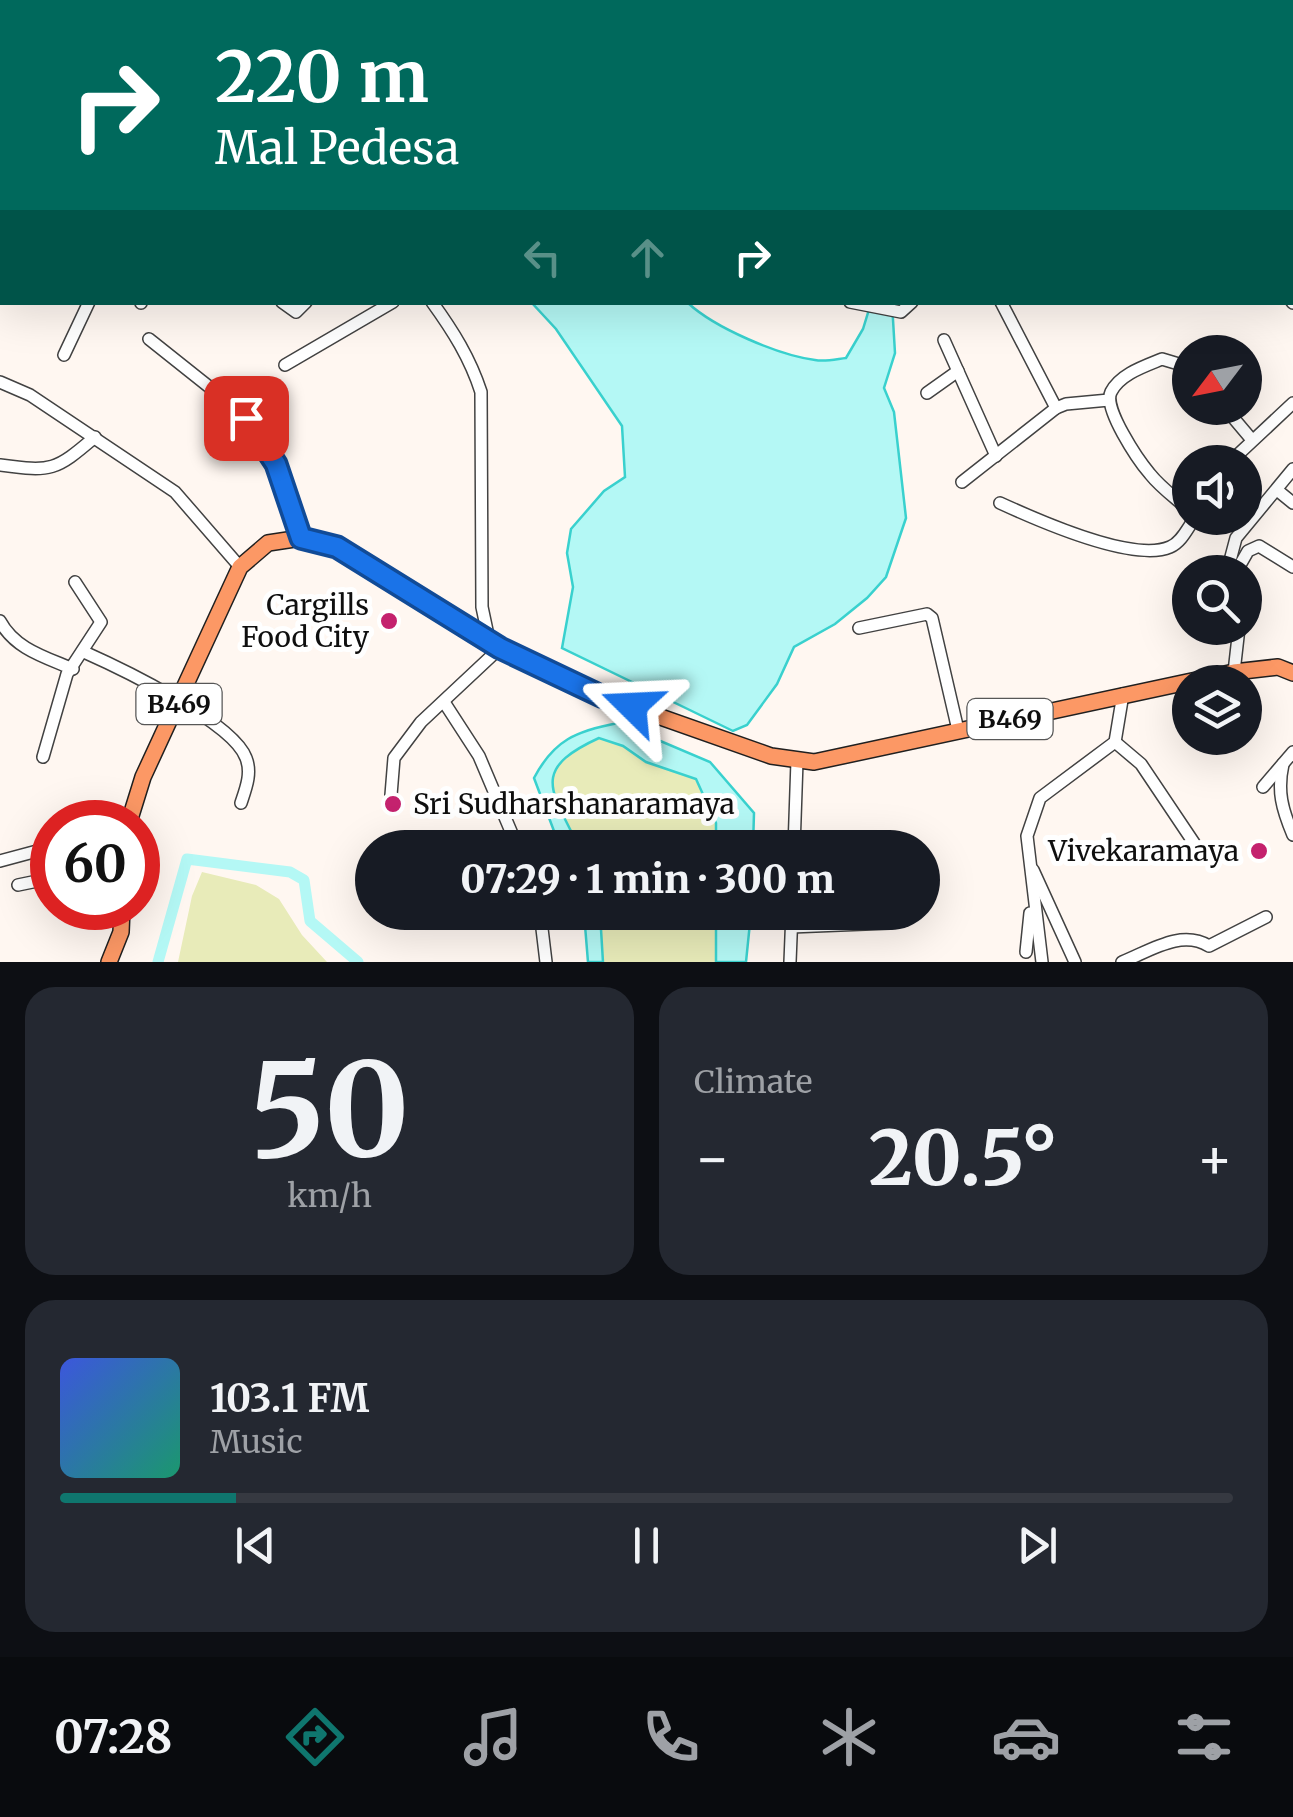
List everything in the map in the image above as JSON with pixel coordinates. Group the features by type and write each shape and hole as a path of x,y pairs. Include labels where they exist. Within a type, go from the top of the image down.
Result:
{"main road":[{"path":"240,568 268,542 301,538"},
{"name":"B469","path":"301,538 337,547 494,644 601,696 796,761 814,762 1172,684"},
{"name":"B469","path":"135,800 240,568"},
{"name":"B469","path":"1262,668 1278,666 1293,673"},
{"path":"110,962 121,930"}],"street":[{"path":"64,354 87,305"},
{"path":"285,364 388,305"},
{"path":"391,795 394,758 421,722 444,702 494,644 482,607 482,392 455,334 434,305"},
{"path":"860,305 901,312 909,305"},
{"path":"1003,305 1056,408"},
{"path":"149,339 246,418 276,464 301,538"},
{"path":"944,340 996,456"},
{"path":"1172,362 1162,359 1132,371 1112,389 1109,400 1114,416 1150,474 1172,494"},
{"path":"926,393 958,371"},
{"path":"0,382 30,395 175,492 240,568"},
{"path":"962,482 1056,408 1109,400"},
{"path":"1247,445 1269,429 1293,403"},
{"path":"1239,425 1252,440"},
{"path":"0,466 36,470 60,466 95,437"},
{"path":"1232,555 1236,538 1293,469"},
{"path":"1277,490 1293,503"},
{"path":"1000,503 1060,530 1123,547 1167,548 1183,535"},
{"path":"1246,555 1258,546 1293,567"},
{"path":"44,757 67,674 100,622 75,582"},
{"path":"459,623 482,607"},
{"path":"859,628 927,614 932,618 958,730"},
{"path":"0,621 19,645 73,669"},
{"path":"84,652 180,701 235,742 246,757 249,780 241,803"},
{"path":"1042,962 1027,836 1040,798 1115,742 1123,694"},
{"path":"444,702 480,756 511,830"},
{"path":"1115,742 1141,764 1194,843"},
{"path":"1263,788 1293,752"},
{"path":"794,830 796,761"},
{"path":"1283,764 1278,784 1280,804 1293,834"},
{"path":"0,862 30,854"},
{"path":"1026,952 1031,922 1028,859"},
{"path":"1028,859 1075,962"},
{"path":"18,886 30,883"},
{"path":"1122,962 1182,938 1196,938 1210,946 1266,917"},
{"path":"542,930 546,962"},
{"path":"790,962 791,930"}],"green space":[{"path":"599,738 623,746 646,762 696,779 716,830 570,830 553,784 555,772 577,750"},
{"path":"202,872 256,885 279,899 302,935 327,962 178,962 192,896"},
{"path":"601,930 716,930 716,962 603,962"}],"water":[{"path":"534,305 691,305 748,339 823,361 846,358 863,329 870,305 892,305 895,353 884,388 894,412 906,518 886,577 835,624 794,647 777,684 747,725 733,731 562,648 573,587 567,553 571,529 604,491 625,477 622,426 556,329"},
{"path":"618,723 710,762 754,813 754,830 716,830 696,779 646,762 623,746 599,738 577,750 555,772 555,796 570,830 554,830 534,778 558,746 590,730"},
{"path":"585,930 601,930 603,962 588,962"},
{"path":"716,930 749,930 746,962 716,962"}],"waterway":[{"path":"158,962 187,859 290,872 304,880 310,921 358,962"}],"place":[{"name":"Cargills Food City","path":"389,621"},
{"name":"Sri Sudharshanaramaya","path":"393,804"},
{"name":"Vivekaramaya","path":"1259,851"}],"route":[{"path":"246,418 276,464 301,538 337,547 500,648 601,696 632,706"}]}
